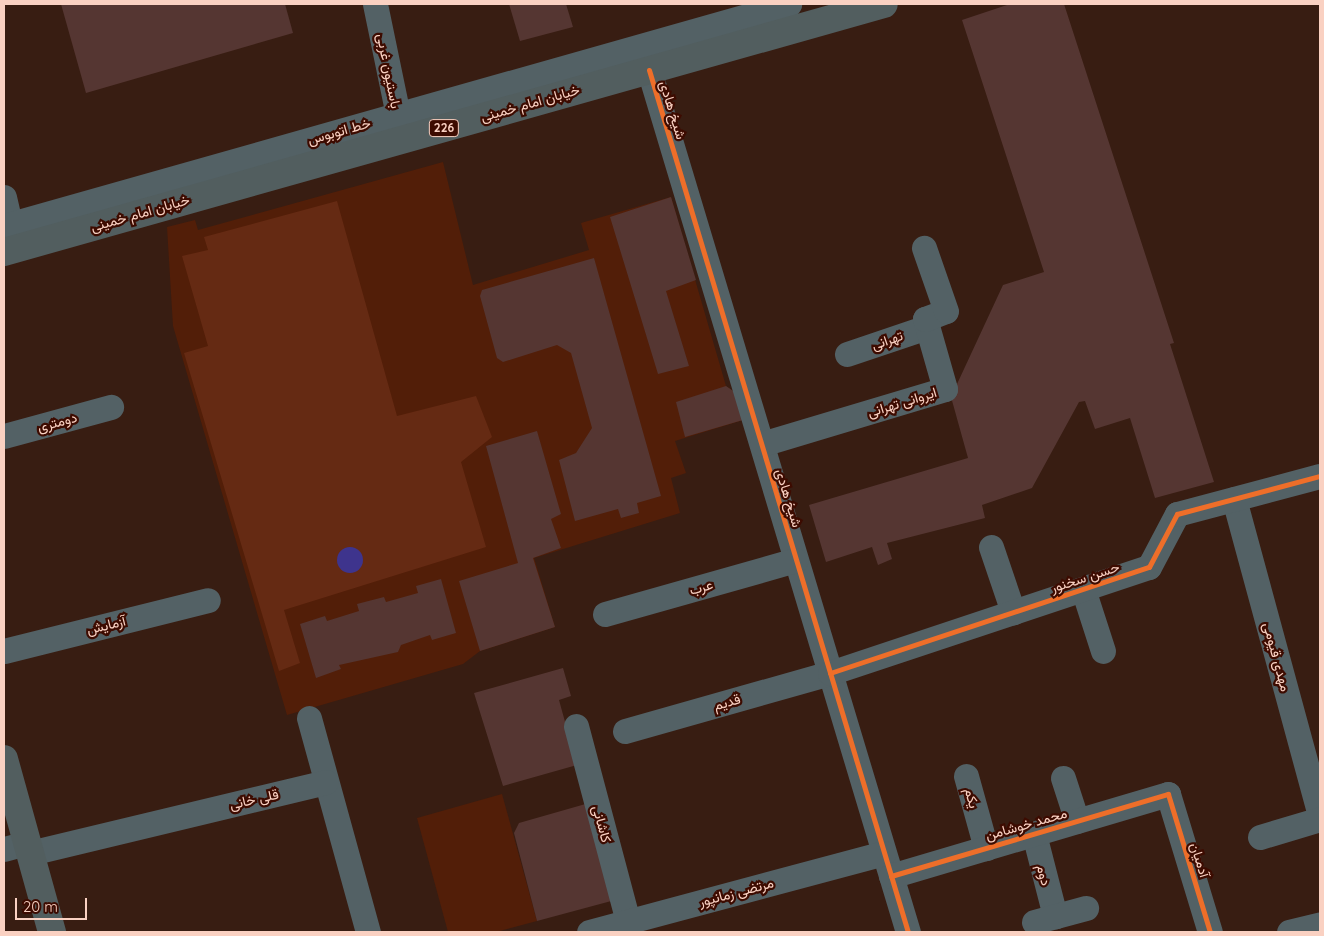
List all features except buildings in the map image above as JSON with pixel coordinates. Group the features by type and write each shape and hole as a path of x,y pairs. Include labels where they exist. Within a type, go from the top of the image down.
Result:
{"main road":[{"name":"خیابان امام خمینی","path":"8,238 400,127 650,70 850,8 884,4"},
{"path":"4,759 20,848 52,932"}],"street":[{"name":"باستیون غربی","path":"375,4 400,127"},
{"path":"400,127 789,4"},
{"name":"شیخ هادی","path":"650,70 908,932"},
{"path":"4,197 8,238"},
{"path":"924,248 946,311 924,319 927,327"},
{"name":"ایروانی تهرانی","path":"762,444 945,389 927,327"},
{"name":"تهرانی","path":"847,354 927,327"},
{"name":"دومتری","path":"4,436 111,407"},
{"name":"حسن سخنور","path":"830,672 1149,567 1177,514 1320,476"},
{"name":"مهدی قیومی","path":"1234,499 1315,778 1320,818"},
{"path":"991,547 1013,612"},
{"name":"عرب","path":"605,614 796,560"},
{"path":"1083,589 1103,651"},
{"name":"آزمایش","path":"4,651 208,600"},
{"name":"قدیم","path":"625,731 830,672"},
{"path":"309,718 368,932"},
{"name":"کاشانی","path":"576,726 628,922"},
{"name":"یکم","path":"966,776 986,848"},
{"path":"1063,778 1077,821"},
{"name":"قلی خانی","path":"20,848 326,782"},
{"name":"محمد خوشامن","path":"891,876 1168,794"},
{"name":"آدمیان","path":"1168,794 1210,932"},
{"path":"1260,837 1320,818"},
{"name":"دوم","path":"1034,834 1044,919 1086,908"},
{"name":"مرتضی زمانپور","path":"589,932 884,853"},
{"path":"1289,932 1320,924"}],"shaded area":[{"path":"443,162 473,285 589,250 581,223 671,197 726,386 736,393 743,420 675,441 686,473 671,478 680,513 534,558 555,627 480,651 463,664 287,715 173,326 167,227 195,220 198,230"},
{"path":"337,201 397,416 476,396 492,437 461,462 486,547 284,610 300,663 279,671 184,353 208,346 182,256 208,250 204,237"},
{"path":"350,547 359,551 363,560 359,569 350,573 341,569 337,560 341,551"},
{"path":"502,794 537,921 496,932 448,932 417,818"}],"cycle path":[{"path":"649,70 908,932"},
{"path":"830,673 1149,567 1177,514 1320,476"},
{"path":"891,876 1168,794 1210,932"}]}
